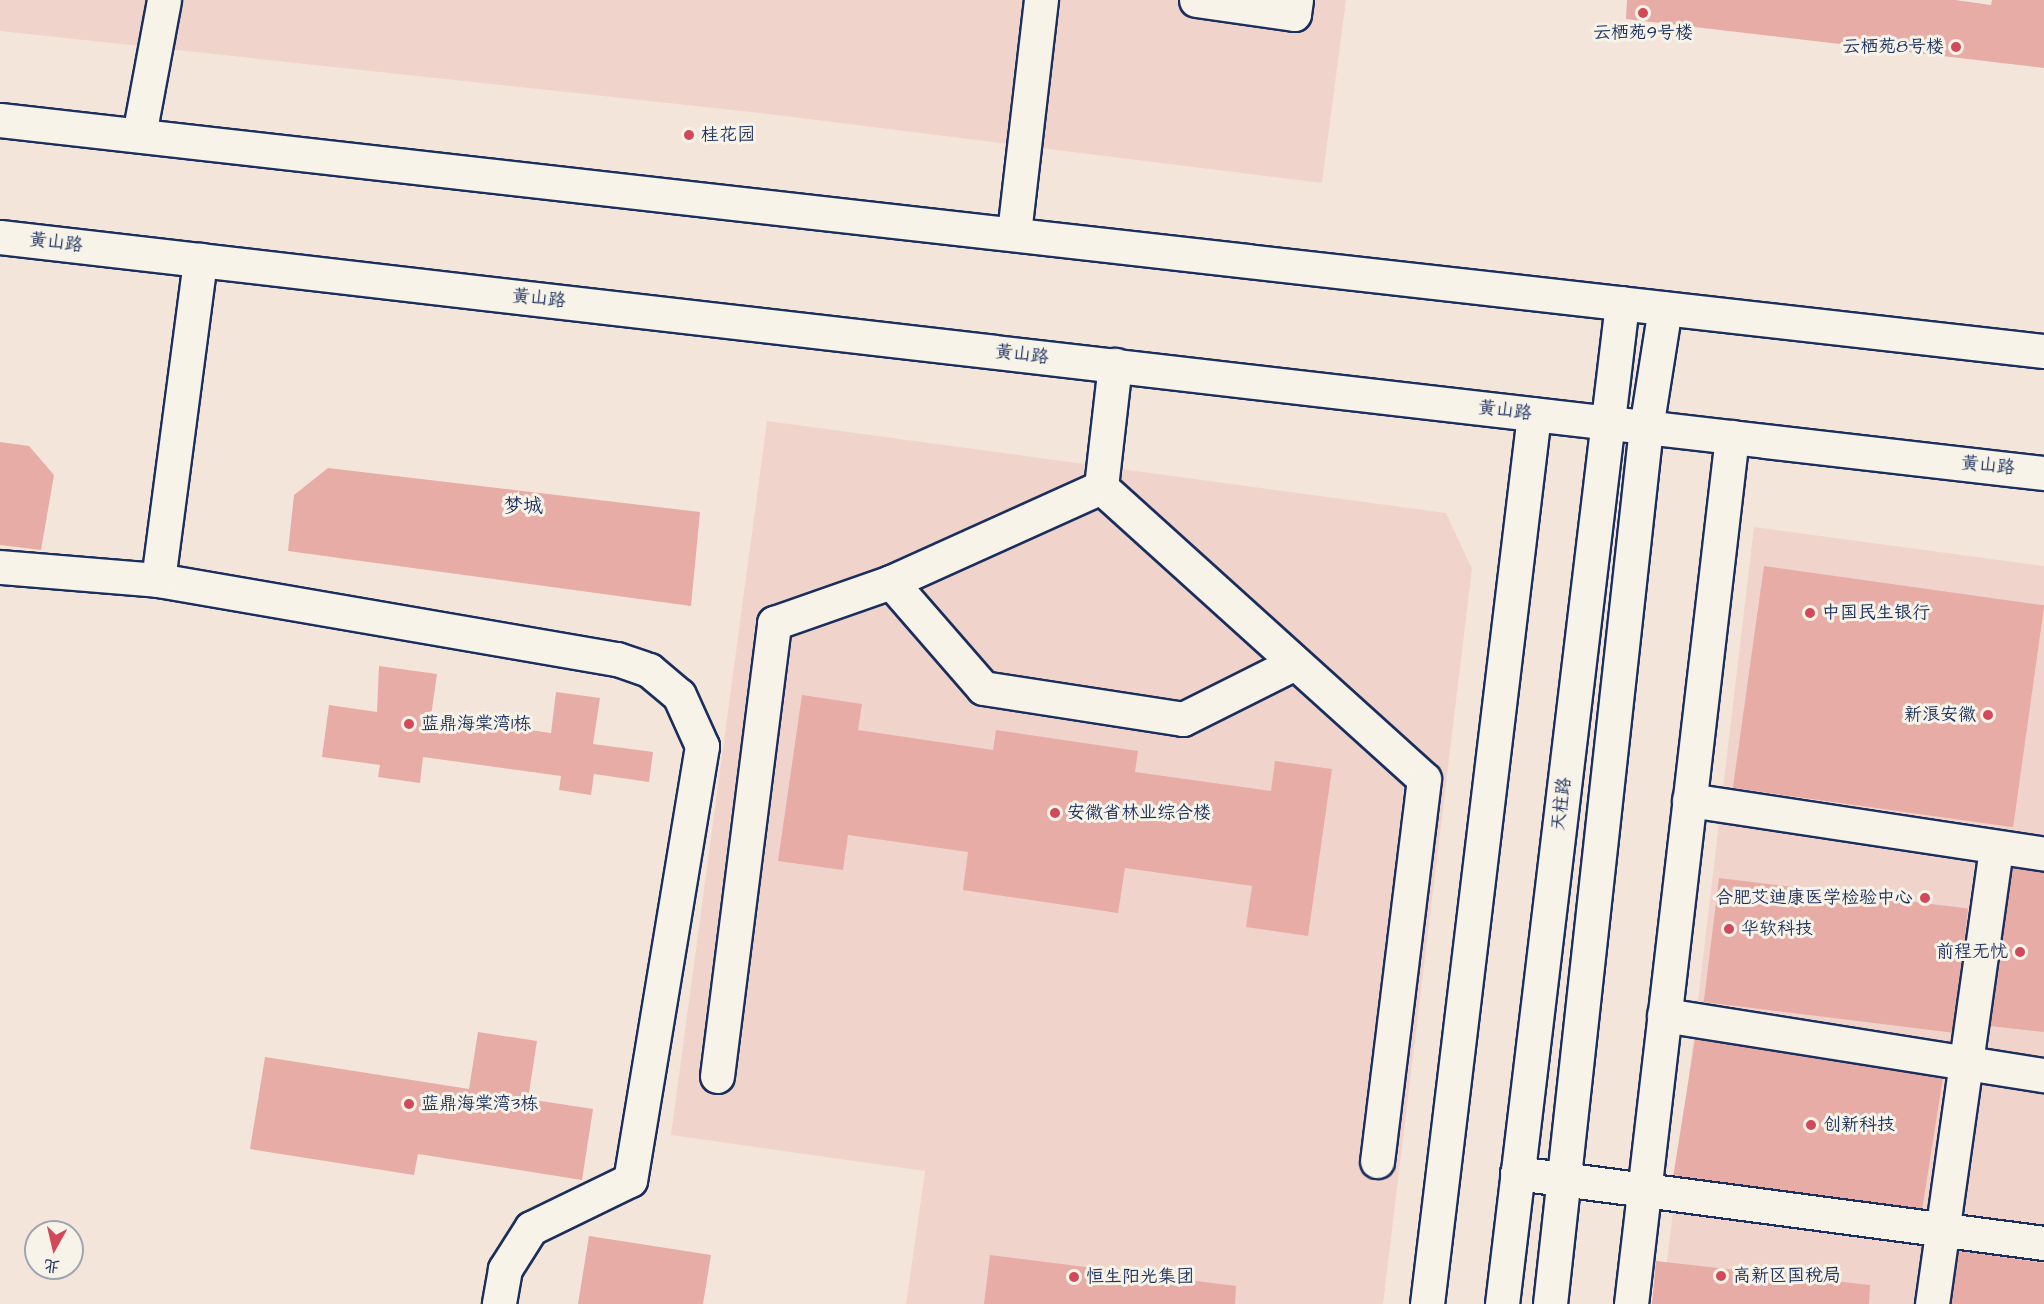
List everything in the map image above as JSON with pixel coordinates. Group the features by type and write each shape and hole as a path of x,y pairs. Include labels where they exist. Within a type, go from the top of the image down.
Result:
{"main road":[{"path":"139,135 164,0"},
{"path":"1014,233 1041,0"},
{"path":"1196,0 1294,14 1296,0"},
{"path":"0,120 2044,351"},
{"name":"黄山路","path":"0,237 2044,473"},
{"path":"158,580 201,260"},
{"name":"天柱路","path":"1502,1304 1622,303"},
{"path":"1550,1304 1646,428 1665,308"},
{"path":"1101,487 1115,365"},
{"path":"1427,1304 1534,414"},
{"path":"1631,1304 1732,437"},
{"path":"717,1076 774,623 891,582 1101,487"},
{"path":"1101,487 1424,779 1377,1161"},
{"path":"0,567 158,580 617,659 649,670 679,695 702,746 630,1180 531,1228 505,1269 499,1304"},
{"path":"891,582 983,688 1183,719 1295,663"},
{"path":"1689,800 2044,854"},
{"path":"1932,1304 1996,847"},
{"path":"1664,1015 2044,1075"},
{"path":"1517,1173 2044,1243"}],"shaded area":[{"path":"0,0 1346,0 1322,183 751,112 0,31"},
{"path":"767,421 1446,513 1472,569 1383,1304 906,1304 925,1171 671,1135"},
{"path":"1754,527 2044,566 2044,1304 1662,1304"}],"building":[{"name":"云栖苑8号楼","path":"1627,0 1955,0 1991,5 1992,0 2044,0 2044,68 1626,19"},
{"path":"0,442 29,446 54,475 41,550 0,545"},
{"path":"328,468 700,512 691,606 288,551 294,495"},
{"path":"1764,566 2044,605 2013,827 1733,788"},
{"name":"蓝鼎海棠湾1栋","path":"379,666 437,674 431,716 551,733 556,692 600,698 593,744 653,752 649,782 594,774 591,795 559,790 561,776 423,757 420,783 378,777 380,765 322,757 329,705 377,712"},
{"name":"安徽省林业综合楼","path":"802,695 862,704 858,730 993,750 996,730 1138,751 1135,772 1271,791 1275,761 1332,769 1308,936 1246,927 1252,886 1125,868 1118,913 963,890 968,852 848,835 843,870 778,861"},
{"name":"前程无忧","path":"2012,868 2044,872 2044,1032 1990,1026"},
{"path":"1719,878 1968,909 1953,1033 1704,1002"},
{"name":"蓝鼎海棠湾3栋","path":"478,1032 537,1041 528,1099 593,1109 582,1180 418,1154 414,1175 250,1149 265,1057 469,1089"},
{"name":"创新科技","path":"1695,1039 1943,1078 1921,1215 1673,1175"},
{"path":"589,1236 711,1255 703,1304 578,1304"},
{"path":"1958,1251 2044,1263 2044,1304 1951,1304"},
{"name":"恒生阳光集团","path":"990,1255 1236,1286 1235,1304 984,1304"},
{"name":"高新区国税局","path":"1656,1261 1870,1285 1869,1304 1652,1304"}],"place":[{"name":"云栖苑9号楼","path":"1643,13"},
{"name":"云栖苑8号楼","path":"1956,47"},
{"name":"桂花园","path":"689,135"},
{"name":"中国民生银行","path":"1810,613"},
{"name":"新浪安徽","path":"1988,715"},
{"name":"蓝鼎海棠湾1栋","path":"409,724"},
{"name":"安徽省林业综合楼","path":"1055,813"},
{"name":"合肥艾迪康医学检验中心","path":"1925,898"},
{"name":"华软科技","path":"1729,929"},
{"name":"前程无忧","path":"2020,952"},
{"name":"蓝鼎海棠湾3栋","path":"409,1104"},
{"name":"创新科技","path":"1811,1125"},
{"name":"高新区国税局","path":"1721,1276"},
{"name":"恒生阳光集团","path":"1074,1277"}],"district":[{"name":"梦城","path":"523,506"}]}
